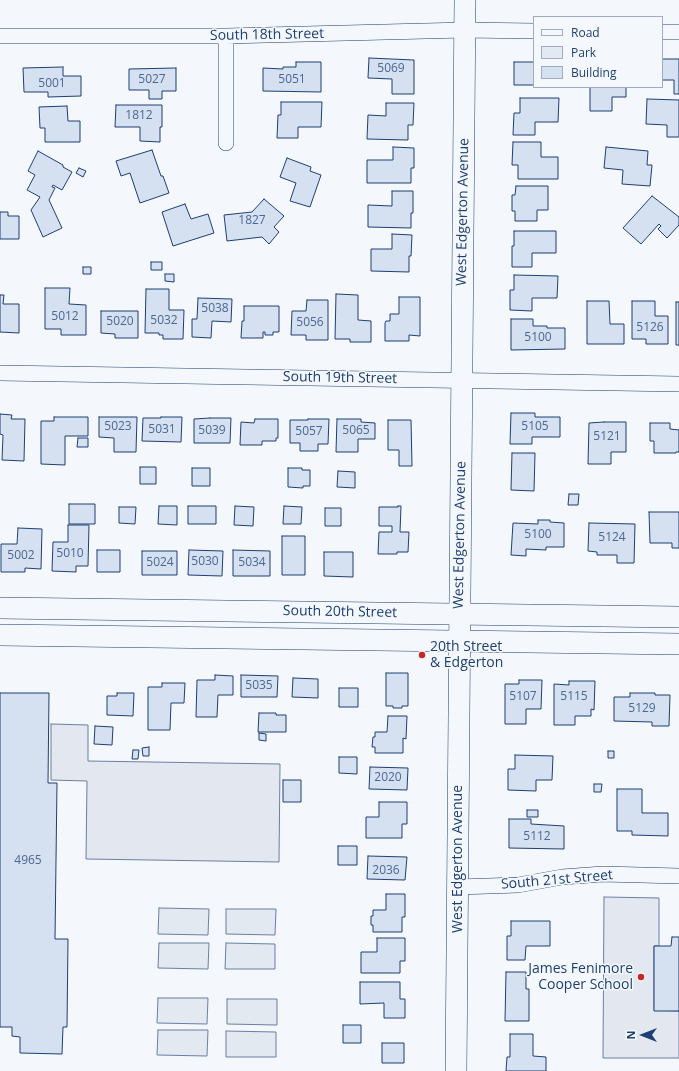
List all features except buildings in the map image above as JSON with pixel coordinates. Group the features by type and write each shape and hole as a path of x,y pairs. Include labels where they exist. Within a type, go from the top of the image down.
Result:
{"street":[{"name":"West Edgerton Avenue","path":"456,1071 465,0"},
{"name":"South 18th Street","path":"0,36 226,36 465,30 533,31"},
{"path":"663,32 679,32"},
{"path":"226,36 226,143"},
{"name":"South 19th Street","path":"0,373 679,384"},
{"name":"South 20th Street","path":"0,608 679,617"},
{"name":"South 20th Street","path":"0,635 679,644"},
{"name":"South 21st Street","path":"458,887 518,885 562,878 603,874 679,876"}],"green space":[{"path":"159,908 209,909 208,935 158,934"},
{"path":"226,909 276,909 275,935 226,934"},
{"path":"159,943 209,943 208,969 158,968"},
{"path":"226,943 275,944 275,969 225,969"},
{"path":"158,998 208,998 207,1024 157,1023"},
{"path":"227,999 277,999 277,1025 227,1024"},
{"path":"158,1030 208,1030 207,1056 157,1055"},
{"path":"226,1031 276,1032 276,1057 226,1057"}],"shaded area":[{"path":"51,724 88,725 88,761 280,764 279,862 86,859 87,781 51,780"},
{"name":"James Fenimore Cooper School","path":"604,897 659,898 659,946 654,946 654,1010 679,1011 679,1058 603,1058"}],"place":[{"name":"20th Street & Edgerton","path":"422,655"},
{"name":"James Fenimore Cooper School","path":"641,977"}]}
